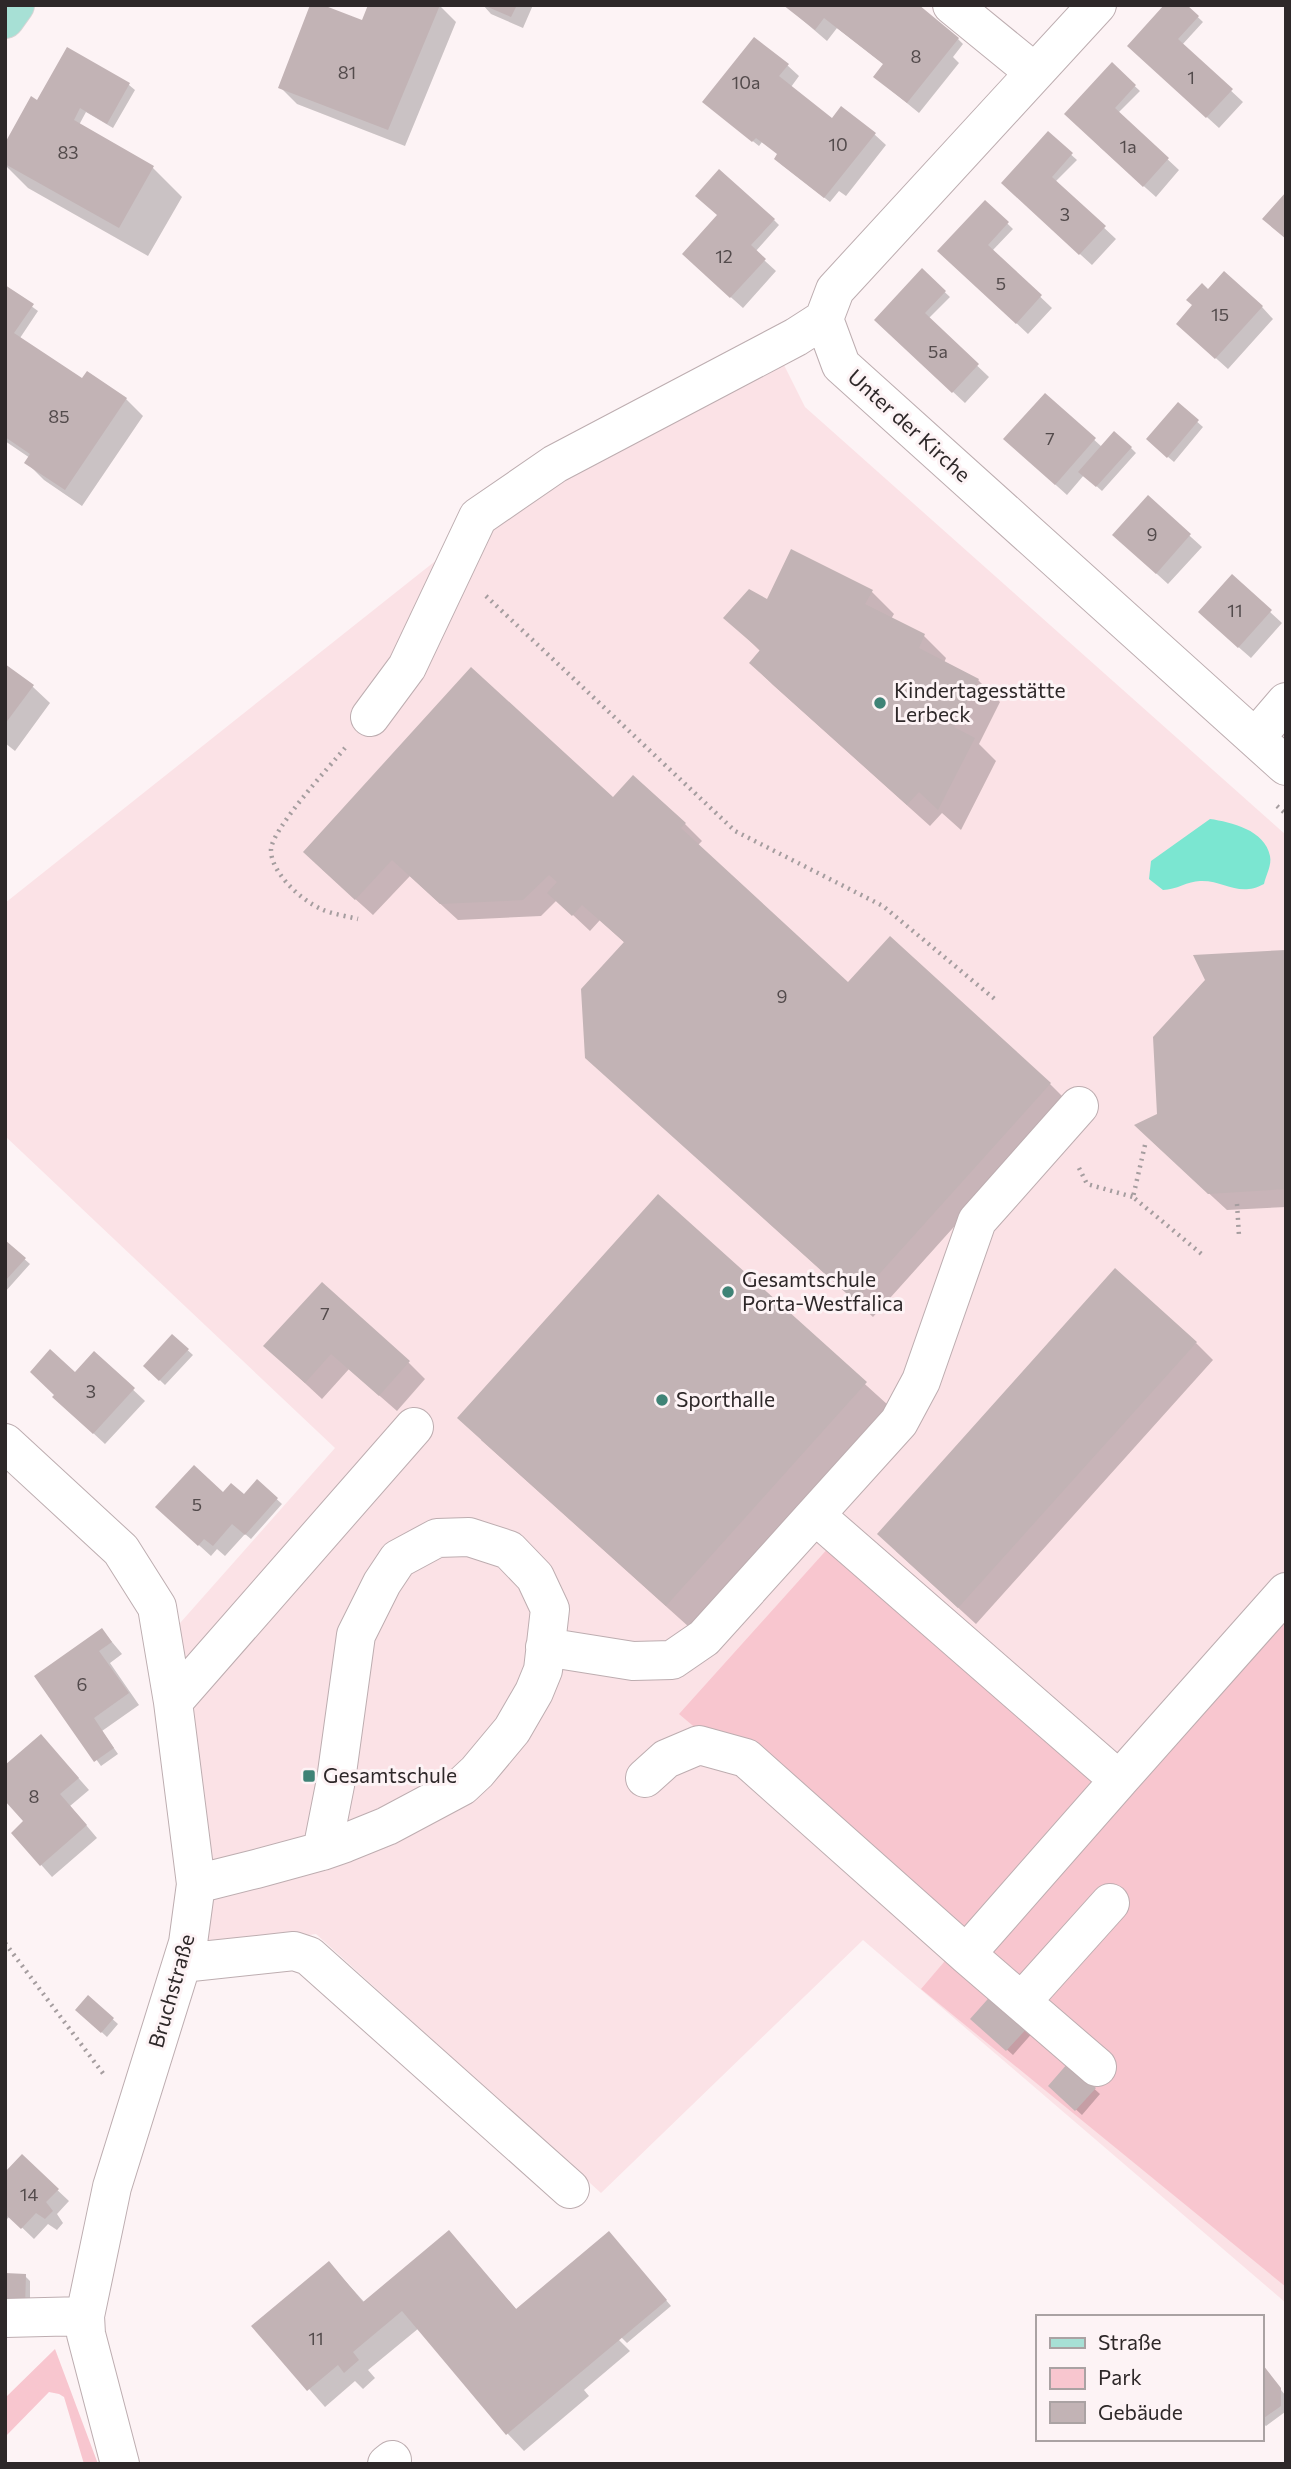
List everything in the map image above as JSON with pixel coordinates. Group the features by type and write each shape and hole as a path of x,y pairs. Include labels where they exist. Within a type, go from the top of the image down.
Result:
{"main road":[{"path":"5,19 15,5"}],"street":[{"path":"952,5 1034,72"},
{"path":"370,718 407,667 478,517 555,464 796,337 824,319 835,290 1097,5"},
{"name":"Unter der Kirche","path":"824,319 841,365 1286,766"},
{"path":"1256,737 1286,702"},
{"path":"545,1647 633,1661 672,1660 704,1638 899,1422 920,1381 977,1221 1079,1106"},
{"path":"173,1702 414,1427"},
{"name":"Bruchstraße","path":"5,1443 121,1550 157,1607 173,1702 196,1884 188,1943 112,2187 85,2316 86,2334 120,2464"},
{"path":"815,1515 1119,1780"},
{"path":"196,1884 322,1851 387,1826 462,1786 477,1772 512,1730 534,1692 543,1670 550,1609 536,1577 509,1550 469,1537 437,1538 398,1559 382,1583 356,1635 336,1780 322,1851"},
{"path":"966,1954 1286,1592"},
{"path":"645,1778 666,1759 699,1745 746,1758 1097,2067"},
{"path":"1022,2001 1110,1903"},
{"path":"182,1963 294,1951 309,1956 570,2189"},
{"path":"5,2318 85,2316"}],"path":[{"path":"455,567 735,831 883,906 997,1001"},
{"path":"358,919 320,909 291,889 274,866 271,848 278,831 370,718"},
{"path":"1133,1196 1145,1145"},
{"path":"1077,1165 1087,1184 1133,1196 1204,1256"},
{"path":"1237,1204 1239,1236"},
{"path":"5,1943 134,2116"}],"shaded area":[{"name":"Gesamtschule Porta-Westfalica","path":"781,359 805,407 1286,835 1286,2303 863,1940 601,2193 316,1934 192,1951 165,1640 335,1448 5,1136 5,903 497,512"},
{"path":"1210,819 1246,829 1267,847 1270,866 1264,884 1255,888 1239,889 1200,881 1163,890 1149,879 1151,861"}],"green space":[{"path":"848,1526 1118,1760 1286,1572 1286,2287 921,1989 950,1955 679,1714"},
{"path":"55,2349 98,2464 84,2464 64,2397 59,2394 49,2392 5,2437 5,2398"}],"building":[{"path":"310,5 323,5 362,20 368,5 440,5 388,130 278,88"},
{"path":"483,5 517,5 511,17"},
{"path":"783,5 919,5 959,38 907,103 873,77 883,64 824,18 815,30"},
{"path":"1164,5 1187,5 1199,16 1178,39 1233,89 1206,118 1127,46"},
{"path":"754,37 789,64 779,76 832,118 841,106 876,133 824,198 774,159 777,154 756,138 752,142 702,102"},
{"path":"67,47 130,83 107,124 80,108 74,120 154,166 119,228 5,164 5,143 31,96 37,100"},
{"path":"1112,62 1136,85 1115,108 1169,158 1143,187 1064,114"},
{"path":"1048,131 1073,153 1052,177 1106,226 1079,255 1001,183"},
{"path":"719,169 775,219 751,245 766,259 730,298 682,254 717,215 695,196"},
{"path":"1286,192 1286,239 1262,219"},
{"path":"985,200 1009,222 988,245 1042,295 1016,324 937,251"},
{"path":"922,268 946,291 925,313 979,364 952,393 874,320"},
{"path":"1224,271 1263,306 1215,359 1176,324 1192,305 1186,300 1202,283 1208,289"},
{"path":"5,285 34,304 14,333 82,378 87,371 127,398 65,490 24,463 30,454 5,437"},
{"path":"1045,393 1096,438 1055,485 1003,439"},
{"path":"1178,402 1199,420 1167,458 1146,439"},
{"path":"1114,431 1132,447 1096,487 1078,472"},
{"path":"1148,495 1191,534 1156,574 1112,535"},
{"name":"Kindertagesstätte Lerbeck","path":"791,549 873,590 865,604 925,634 919,648 979,679 954,727 975,738 938,810 919,792 907,805 749,663 760,650 723,618 749,589 767,599"},
{"path":"1232,574 1272,610 1238,648 1198,612"},
{"path":"5,664 34,685 5,724"},
{"path":"471,667 613,797 633,775 686,823 681,828 848,982 890,936 1051,1083 855,1301 585,1058 581,989 624,942 582,905 572,916 547,893 557,882 549,875 523,900 440,904 392,860 355,900 303,852"},
{"path":"1286,950 1286,1189 1208,1194 1134,1125 1157,1114 1153,1037 1205,980 1193,955"},
{"name":"Sporthalle","path":"658,1194 867,1382 666,1606 457,1418"},
{"path":"5,1240 26,1258 5,1281"},
{"path":"1115,1268 1197,1342 958,1608 877,1534"},
{"path":"322,1282 410,1361 379,1396 331,1354 305,1383 263,1346"},
{"path":"172,1334 189,1349 159,1381 143,1366"},
{"path":"50,1349 75,1372 94,1351 135,1388 93,1434 52,1397 54,1395 30,1372"},
{"path":"194,1465 223,1492 231,1483 244,1494 257,1479 278,1498 245,1535 232,1524 213,1546 204,1539 198,1546 155,1507"},
{"path":"102,1628 112,1642 99,1651 129,1693 94,1718 114,1748 94,1762 34,1676"},
{"path":"41,1734 79,1778 60,1794 87,1825 40,1866 11,1833 23,1821 5,1801 5,1765"},
{"path":"995,1991 1031,2024 1006,2051 970,2019"},
{"path":"88,1995 114,2018 101,2033 75,2010"},
{"path":"1068,2063 1096,2088 1075,2111 1048,2086"},
{"path":"22,2154 59,2189 46,2202 53,2211 45,2219 36,2213 21,2229 5,2214 5,2172"},
{"path":"449,2230 516,2309 609,2231 667,2300 506,2435 402,2311 353,2352 359,2360 344,2373 338,2365 307,2391 251,2326 329,2261 363,2302"},
{"path":"5,2273 26,2274 25,2306 5,2306"},
{"path":"1263,2365 1281,2388 1281,2406 1263,2419"}],"place":[{"name":"Kindertagesstätte Lerbeck","path":"880,703"},
{"name":"Gesamtschule Porta-Westfalica","path":"728,1292"},
{"name":"Sporthalle","path":"662,1400"},
{"name":"Gesamtschule","path":"309,1776"}]}
